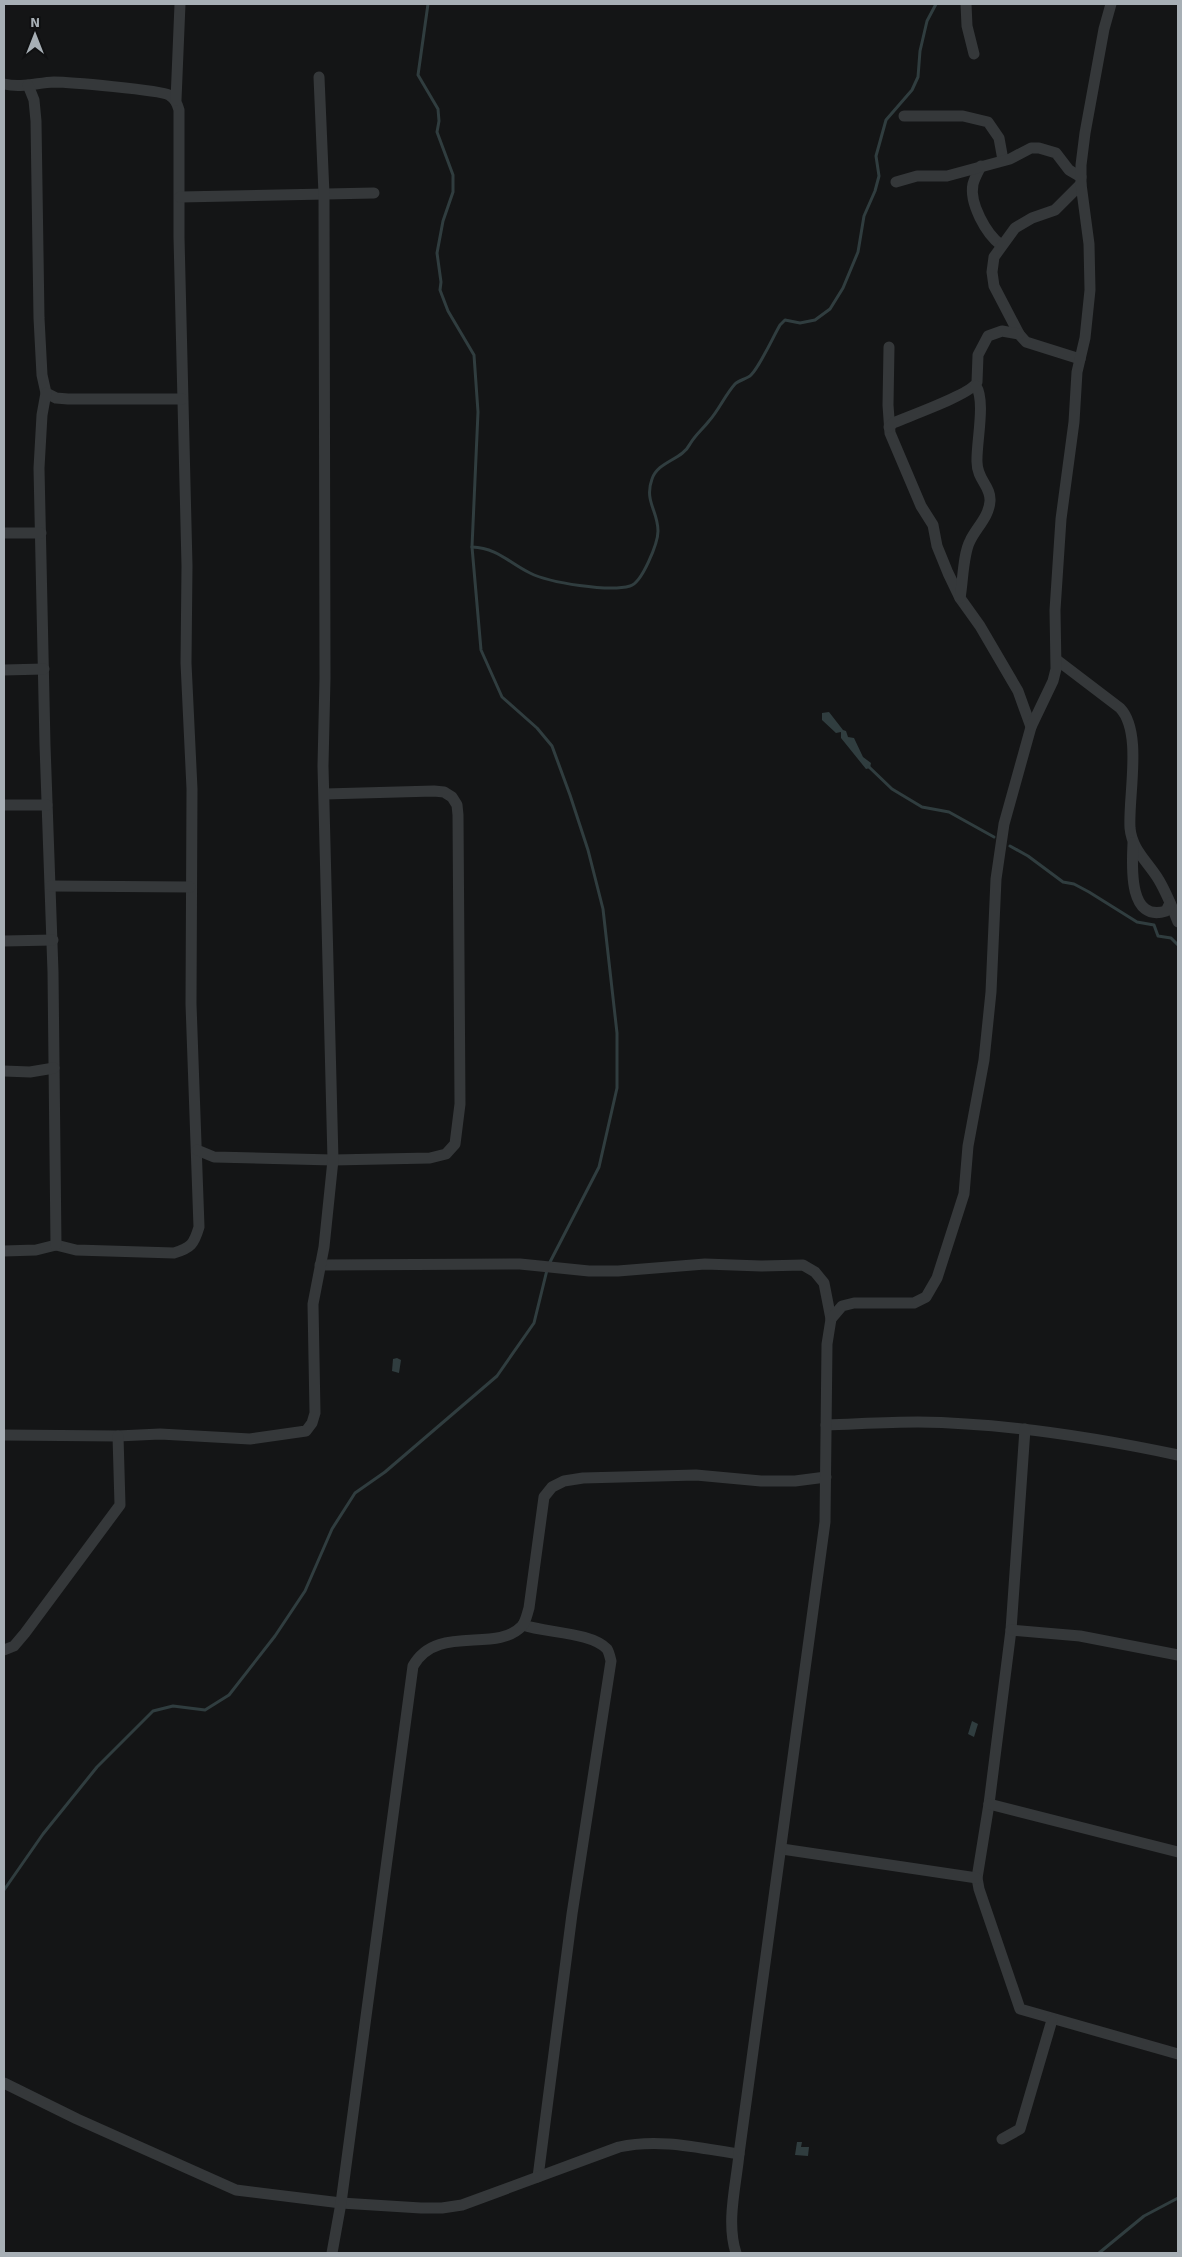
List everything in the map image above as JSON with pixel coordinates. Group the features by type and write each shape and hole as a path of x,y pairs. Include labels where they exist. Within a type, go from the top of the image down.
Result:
{"street":[{"path":"4,1252 36,1250 56,1245 76,1250 174,1253 187,1250 196,1240 199,1227 191,1004 190,887 192,789 186,663 187,566 182,399 179,110 176,100 180,4"},
{"path":"966,4 966,26 974,54"},
{"path":"831,1319 842,1306 854,1303 914,1304 926,1297 937,1278 961,1208 966,1180 968,1146 984,1060 991,992 996,879 1001,838 1031,727 1053,681 1057,660 1055,610 1061,519 1080,359 1085,338 1091,273 1081,181 1085,133 1104,29 1111,4"},
{"path":"4,1435 118,1436 160,1434 250,1439 306,1431 312,1423 316,1402 313,1304 324,1247 333,1160 326,794 323,766 325,678 324,194 319,77"},
{"path":"4,84 16,86 56,82 148,91 167,94 176,100"},
{"path":"28,85 34,100 36,121 39,318 42,375 46,393 42,415 39,468 47,805 53,940 56,1245"},
{"path":"904,116 963,116 988,122 999,138 1003,160"},
{"path":"896,182 917,176 946,176 1017,156 1031,148 1048,149 1061,158 1069,170 1081,181"},
{"path":"981,166 973,184 973,199 986,230 1001,245"},
{"path":"1080,359 1026,342 1019,334 994,286 992,272 994,257 1001,245 1016,228 1032,218 1055,210 1081,181"},
{"path":"180,197 374,193"},
{"path":"960,598 970,542 981,524 990,500 990,492 977,471 979,392 976,386 978,355 988,336 1002,331 1019,334"},
{"path":"889,347 889,427 921,506 935,531 937,546 960,598 980,626 1018,691 1031,727"},
{"path":"889,427 893,422 965,394 976,386"},
{"path":"46,393 56,398 68,400 182,399"},
{"path":"4,533 40,533"},
{"path":"1057,660 1120,708 1128,719 1131,735 1130,810 1134,892 1142,905 1150,912 1158,914 1166,911 1170,903"},
{"path":"4,670 44,669"},
{"path":"197,1150 214,1157 333,1160 430,1158 446,1154 455,1144 460,1104 460,852 457,805 452,797 444,792 326,794"},
{"path":"4,805 47,805"},
{"path":"1133,841 1142,859 1156,875 1178,922"},
{"path":"51,886 190,887"},
{"path":"4,941 53,940"},
{"path":"4,1071 30,1072 54,1068"},
{"path":"320,1265 520,1264 589,1271 618,1271 705,1264 803,1265 815,1272 824,1283 831,1319 827,1344 825,1522 782,1850 739,2154 732,2234 736,2253"},
{"path":"826,1425 918,1422 1025,1430 1114,1442 1178,1455"},
{"path":"1025,1430 1011,1630 989,1804 977,1878 979,1889 1020,2009 1052,2020 1178,2054"},
{"path":"4,1650 14,1646 25,1633 120,1505 118,1436"},
{"path":"332,2253 341,2203 413,1666 418,1657 434,1646 498,1636 516,1630 523,1625 529,1608 544,1497 552,1487 564,1481 584,1478 673,1475 761,1481 795,1481 826,1477"},
{"path":"523,1625 538,1630 596,1641 608,1650 611,1661 572,1914 538,2178"},
{"path":"1011,1630 1080,1636 1178,1654"},
{"path":"989,1804 1178,1852"},
{"path":"782,1850 977,1878"},
{"path":"1002,2139 1020,2129 1052,2020"},
{"path":"4,2083 77,2119 229,2187 255,2193 341,2203 442,2208 462,2204 637,2143 674,2144 739,2154"}],"shaded area":[{"path":"829,712 843,730 846,731 848,737 854,738 863,757 871,763 870,768 866,769 841,738 841,732 836,733 822,720 822,713"},
{"path":"393,1359 401,1360 399,1373 392,1371"},
{"path":"972,1721 978,1724 974,1737 968,1734"},
{"path":"797,2142 802,2142 801,2147 809,2147 808,2156 795,2155"}],"waterway":[{"path":"428,4 418,75 438,109 439,121 437,132 453,175 453,192 443,221 437,253 441,282 440,290 448,311 474,355 478,412 472,547 481,650 502,697 537,728 552,746 570,795 588,850 603,909 617,1033 617,1088 599,1167 549,1264"},
{"path":"472,547 489,550 530,573 551,580 608,588 620,588 635,583 648,562 657,537 656,518 650,500 650,487 655,473 659,468 682,454 713,417 735,384 747,378 755,371 780,325 785,320 800,323 815,320 830,309 843,288 858,252 864,216 875,191 879,176 876,156 886,120 912,90 918,77 920,51 927,21 936,4"},
{"path":"868,766 892,789 922,807 949,812 994,837"},
{"path":"1010,846 1028,856 1063,882 1074,884 1089,892 1137,922 1154,925 1158,936 1171,938 1178,945"},
{"path":"4,1890 43,1834 97,1767 153,1711 173,1706 205,1710 229,1695 275,1636 305,1591 332,1529 355,1493 385,1472 497,1376 534,1323 547,1270"},
{"path":"1099,2253 1144,2216 1178,2198"}]}
